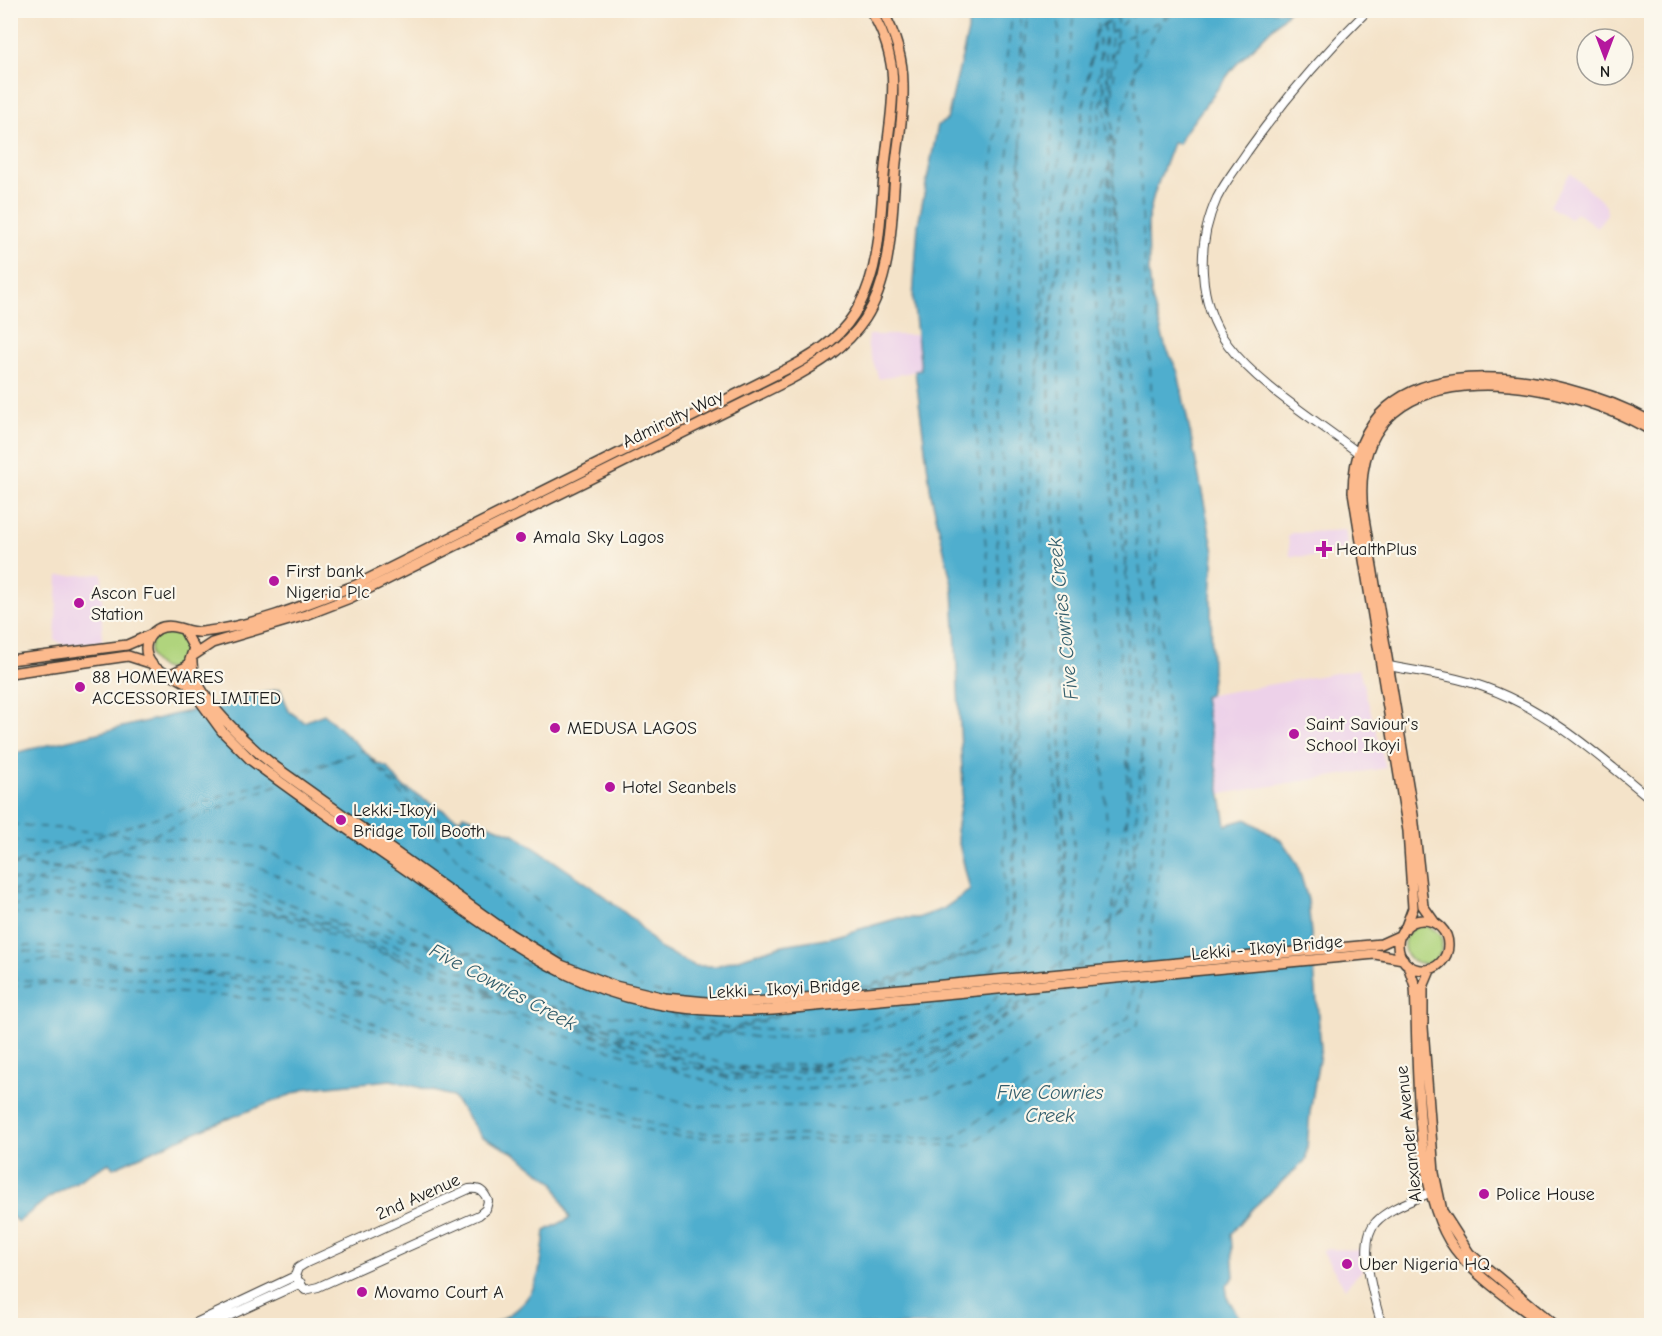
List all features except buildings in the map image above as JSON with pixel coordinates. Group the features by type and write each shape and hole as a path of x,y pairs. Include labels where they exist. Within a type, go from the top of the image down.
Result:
{"main road":[{"name":"Admiralty Way","path":"184,630 198,633 221,629 310,603 356,585 791,367 830,343 851,319 863,299 871,277 877,247 892,81 887,48 870,10"},
{"name":"Admiralty Way","path":"193,658 212,643 297,618 350,598 787,381 820,362 846,343 866,318 874,302 883,277 890,236 903,85 897,44 882,10"},
{"path":"1375,950 1419,969 1431,968 1443,960 1448,947 1445,933 1423,906 1417,843 1389,666 1353,492 1361,452 1375,421 1402,397 1431,383 1454,378 1509,379 1553,385 1612,403 1652,422"},
{"path":"1361,452 1400,408 1426,393 1464,385 1520,387 1568,397 1602,407 1652,431"},
{"path":"1371,587 1409,841 1413,908 1399,947 1406,962"},
{"path":"10,660 127,645 164,627 184,630 192,641 194,685"},
{"path":"150,663 146,648 152,634"},
{"path":"10,673 128,656 150,663 159,671 194,685"},
{"path":"171,674 183,670 193,658"},
{"name":"Lekki - Ikoyi Bridge","path":"194,685 258,753 510,934 561,965 639,994 692,1002 761,1002 1375,950"},
{"path":"1375,950 1417,921 1435,923"},
{"name":"Alexander Avenue","path":"1406,962 1415,986 1418,1073 1429,1193 1444,1233 1463,1258 1545,1326"},
{"name":"Alexander Avenue","path":"1431,968 1423,987 1422,1027 1434,1173 1442,1210 1449,1225 1469,1253 1556,1326"}],"street":[{"path":"1361,452 1262,380 1228,344 1215,321 1204,292 1203,262 1208,223 1223,188 1298,86 1368,10"},
{"path":"1389,666 1457,679 1485,687 1529,707 1583,743 1652,800"},
{"name":"2nd Avenue","path":"189,1326 295,1276 298,1268 306,1263 469,1189 477,1188 485,1192 488,1201 486,1209 479,1215 318,1287 305,1290 301,1283 207,1326"},
{"path":"1382,1326 1368,1260 1372,1226 1383,1215 1429,1193"},
{"path":"295,1276 301,1283"}],"shaded area":[{"path":"1570,173 1606,205 1607,214 1597,227 1576,212 1570,219 1550,206"},
{"path":"869,335 917,335 921,370 879,379 867,345"},
{"path":"1345,530 1348,548 1315,557 1290,556 1288,536 1291,533"},
{"name":"Ascon Fuel Station","path":"102,574 102,641 66,646 55,640 58,576"},
{"name":"Saint Saviour's School Ikoyi","path":"1359,669 1386,768 1220,794 1204,696"},
{"path":"1328,1249 1363,1250 1364,1268 1345,1288 1322,1251"}],"green space":[{"path":"169,631 183,636 188,650 183,664 169,669 155,664 150,650 155,636"},
{"path":"1423,926 1437,931 1442,945 1437,959 1423,964 1409,959 1404,945 1409,931"}],"water":[{"name":"Five Cowries Creek","path":"969,11 1289,11 1234,67 1182,136 1179,144 1173,143 1154,194 1148,220 1152,299 1165,345 1178,372 1214,552 1211,598 1212,679 1209,695 1204,697 1226,825 1246,819 1282,841 1297,863 1308,900 1321,1048 1310,1112 1306,1160 1253,1208 1231,1234 1234,1277 1226,1286 1228,1299 1244,1325 489,1325 517,1309 526,1299 533,1289 541,1264 545,1231 570,1218 554,1183 514,1153 482,1137 452,1096 391,1080 308,1088 212,1125 113,1168 109,1163 48,1198 18,1222 10,1215 10,754 280,689 289,711 304,722 324,714 377,763 387,767 402,786 460,820 463,815 514,834 595,889 635,921 659,948 695,966 716,966 783,945 832,937 899,918 918,918 943,909 970,890 956,831 963,789 953,589 931,494 915,371 921,370 913,299 918,224 938,125 947,120 968,31"}],"ferry route":[{"path":"947,960 1005,924 1003,756 969,340 1013,10"},
{"path":"1021,10 1021,97"},
{"path":"976,978 1026,950 1026,825 999,406 1019,180 1027,10"},
{"path":"1027,17 1028,10"},
{"path":"1036,380 1060,10"},
{"path":"1016,973 1064,915 1034,402 1075,10"},
{"path":"1096,10 1103,90"},
{"path":"1103,10 1107,72"},
{"path":"1110,10 1114,225 1174,758 1147,961"},
{"path":"1112,108 1118,10"},
{"path":"1060,970 1067,914 1048,332 1096,31 1127,10"},
{"path":"1132,10 1135,70"},
{"path":"1101,59 1104,39 1139,10"},
{"path":"1113,148 1137,65 1168,10"},
{"path":"1112,58 1115,43 1182,10"},
{"path":"1062,944 1066,914 1047,333 1095,31 1119,11"},
{"path":"1022,52 1024,39"},
{"path":"1080,969 1108,841 1074,312 1101,104 1110,65"},
{"path":"1014,784 987,395 1006,172 1021,66"},
{"path":"1065,957 1076,914 1058,343 1100,66"},
{"path":"1135,74 1159,541 1155,588"},
{"path":"1108,77 1111,117"},
{"path":"1104,95 1109,150"},
{"path":"1111,134 1105,231 1161,777 1137,962"},
{"path":"1018,679 1021,559 1021,141"},
{"path":"1113,155 1117,249"},
{"path":"1110,164 1110,276"},
{"path":"1107,965 1117,870 1131,787 1119,643 1112,487 1093,275 1098,201 1108,167"},
{"path":"1118,275 1122,384"},
{"path":"1110,293 1109,384 1147,811 1113,917"},
{"path":"1019,704 1024,558 1034,409"},
{"path":"1123,413 1127,573"},
{"path":"1127,596 1127,720"},
{"path":"1150,657 1155,596"},
{"path":"1142,749 1149,667"},
{"path":"860,988 1011,941 1017,702"},
{"path":"1016,803 1019,724"},
{"path":"1127,746 1127,807"},
{"path":"295,777 363,750 464,866 563,961"},
{"path":"291,774 349,755"},
{"path":"373,760 398,785 642,988"},
{"path":"1134,848 1141,760"},
{"path":"71,845 272,780"},
{"path":"10,892 277,785"},
{"path":"1015,823 1016,804"},
{"path":"1127,818 1127,870"},
{"path":"1010,942 1012,941 1016,823"},
{"path":"10,824 259,847 592,1018 704,1057"},
{"path":"10,840 255,865 449,956 593,1029"},
{"path":"17,863 67,847"},
{"path":"1052,970 1129,907 1133,859"},
{"path":"10,863 215,882"},
{"path":"10,865 64,869"},
{"path":"69,870 244,886 531,999"},
{"path":"1107,924 1127,907 1127,875"},
{"path":"10,879 249,905 728,1079 861,1078 962,1045 1045,989"},
{"path":"92,888 122,881 219,901"},
{"path":"223,885 514,1000"},
{"path":"54,896 87,889"},
{"path":"10,894 275,915"},
{"path":"10,906 49,898"},
{"path":"239,905 255,908"},
{"path":"268,911 287,915"},
{"path":"10,913 272,930 437,995 742,1092 827,1088 937,1072 1076,985"},
{"path":"280,915 295,917 410,963"},
{"path":"301,918 311,920"},
{"path":"321,922 346,927"},
{"path":"1074,969 1103,950 1111,924"},
{"path":"356,929 416,942"},
{"path":"993,968 1010,945 1010,933"},
{"path":"424,943 457,950"},
{"path":"10,945 274,961 524,1052 694,1106 880,1106 977,1084 1104,995 1105,982"},
{"path":"10,949 146,967"},
{"path":"867,988 988,949"},
{"path":"465,952 549,969"},
{"path":"10,963 53,960 330,983"},
{"path":"880,987 938,966"},
{"path":"187,972 364,995"},
{"path":"67,982 124,977 295,993 483,1066 678,1132 951,1139 1129,1017 1134,981"},
{"path":"10,979 297,1002 662,1136 968,1146 1138,1024 1144,978"},
{"path":"10,987 56,983"},
{"path":"337,983 422,991"},
{"path":"473,988 673,1068 693,1068"},
{"path":"1037,995 1052,988"},
{"path":"989,1028 1054,988"},
{"path":"890,1070 929,1070 1027,990"},
{"path":"430,991 494,997"},
{"path":"653,991 669,994"},
{"path":"881,1055 985,1010 999,993"},
{"path":"374,997 483,1011"},
{"path":"582,1011 768,1039 891,1026 955,997"},
{"path":"667,1010 730,1029 846,1029 931,999"},
{"path":"514,1000 541,1005"},
{"path":"1002,1012 1027,1000"},
{"path":"549,1006 574,1010"},
{"path":"552,1007 634,1040"},
{"path":"493,1012 551,1020"},
{"path":"671,1012 702,1038 730,1030"},
{"path":"737,1027 781,1013"},
{"path":"744,1027 788,1013"},
{"path":"603,1033 738,1067 894,1060 995,1015"},
{"path":"554,1017 601,1037 631,1045"},
{"path":"585,1024 596,1026"},
{"path":"603,1027 619,1029"},
{"path":"594,1029 604,1032"},
{"path":"630,1030 705,1040 723,1034"},
{"path":"727,1033 737,1030"},
{"path":"967,1041 977,1033"},
{"path":"951,1045 968,1038"},
{"path":"649,1046 704,1067"},
{"path":"918,1051 958,1046"},
{"path":"932,1054 944,1049"},
{"path":"656,1052 680,1059"},
{"path":"843,1061 910,1052"},
{"path":"899,1069 917,1061"},
{"path":"697,1063 709,1067"},
{"path":"807,1068 832,1064"},
{"path":"796,1068 821,1065"},
{"path":"698,1068 885,1070"},
{"path":"708,1069 729,1077 782,1070"},
{"path":"717,1069 734,1074 750,1073"},
{"path":"737,1069 746,1072"},
{"path":"767,1073 846,1070"},
{"path":"754,1075 775,1073"}],"place":[{"name":"Amala Sky Lagos","path":"521,537"},
{"name":"HealthPlus","path":"1324,549"},
{"name":"First bank Nigeria Plc","path":"274,581"},
{"name":"Ascon Fuel Station","path":"79,603"},
{"name":"88 HOMEWARES ACCESSORIES LIMITED","path":"80,687"},
{"name":"MEDUSA LAGOS","path":"555,728"},
{"name":"Saint Saviour's School Ikoyi","path":"1294,734"},
{"name":"Hotel Seanbels","path":"610,787"},
{"name":"Lekki-Ikoyi Bridge Toll Booth","path":"341,820"},
{"name":"Police House","path":"1484,1194"},
{"name":"Uber Nigeria HQ","path":"1347,1264"},
{"name":"Movamo Court A","path":"362,1292"}]}
